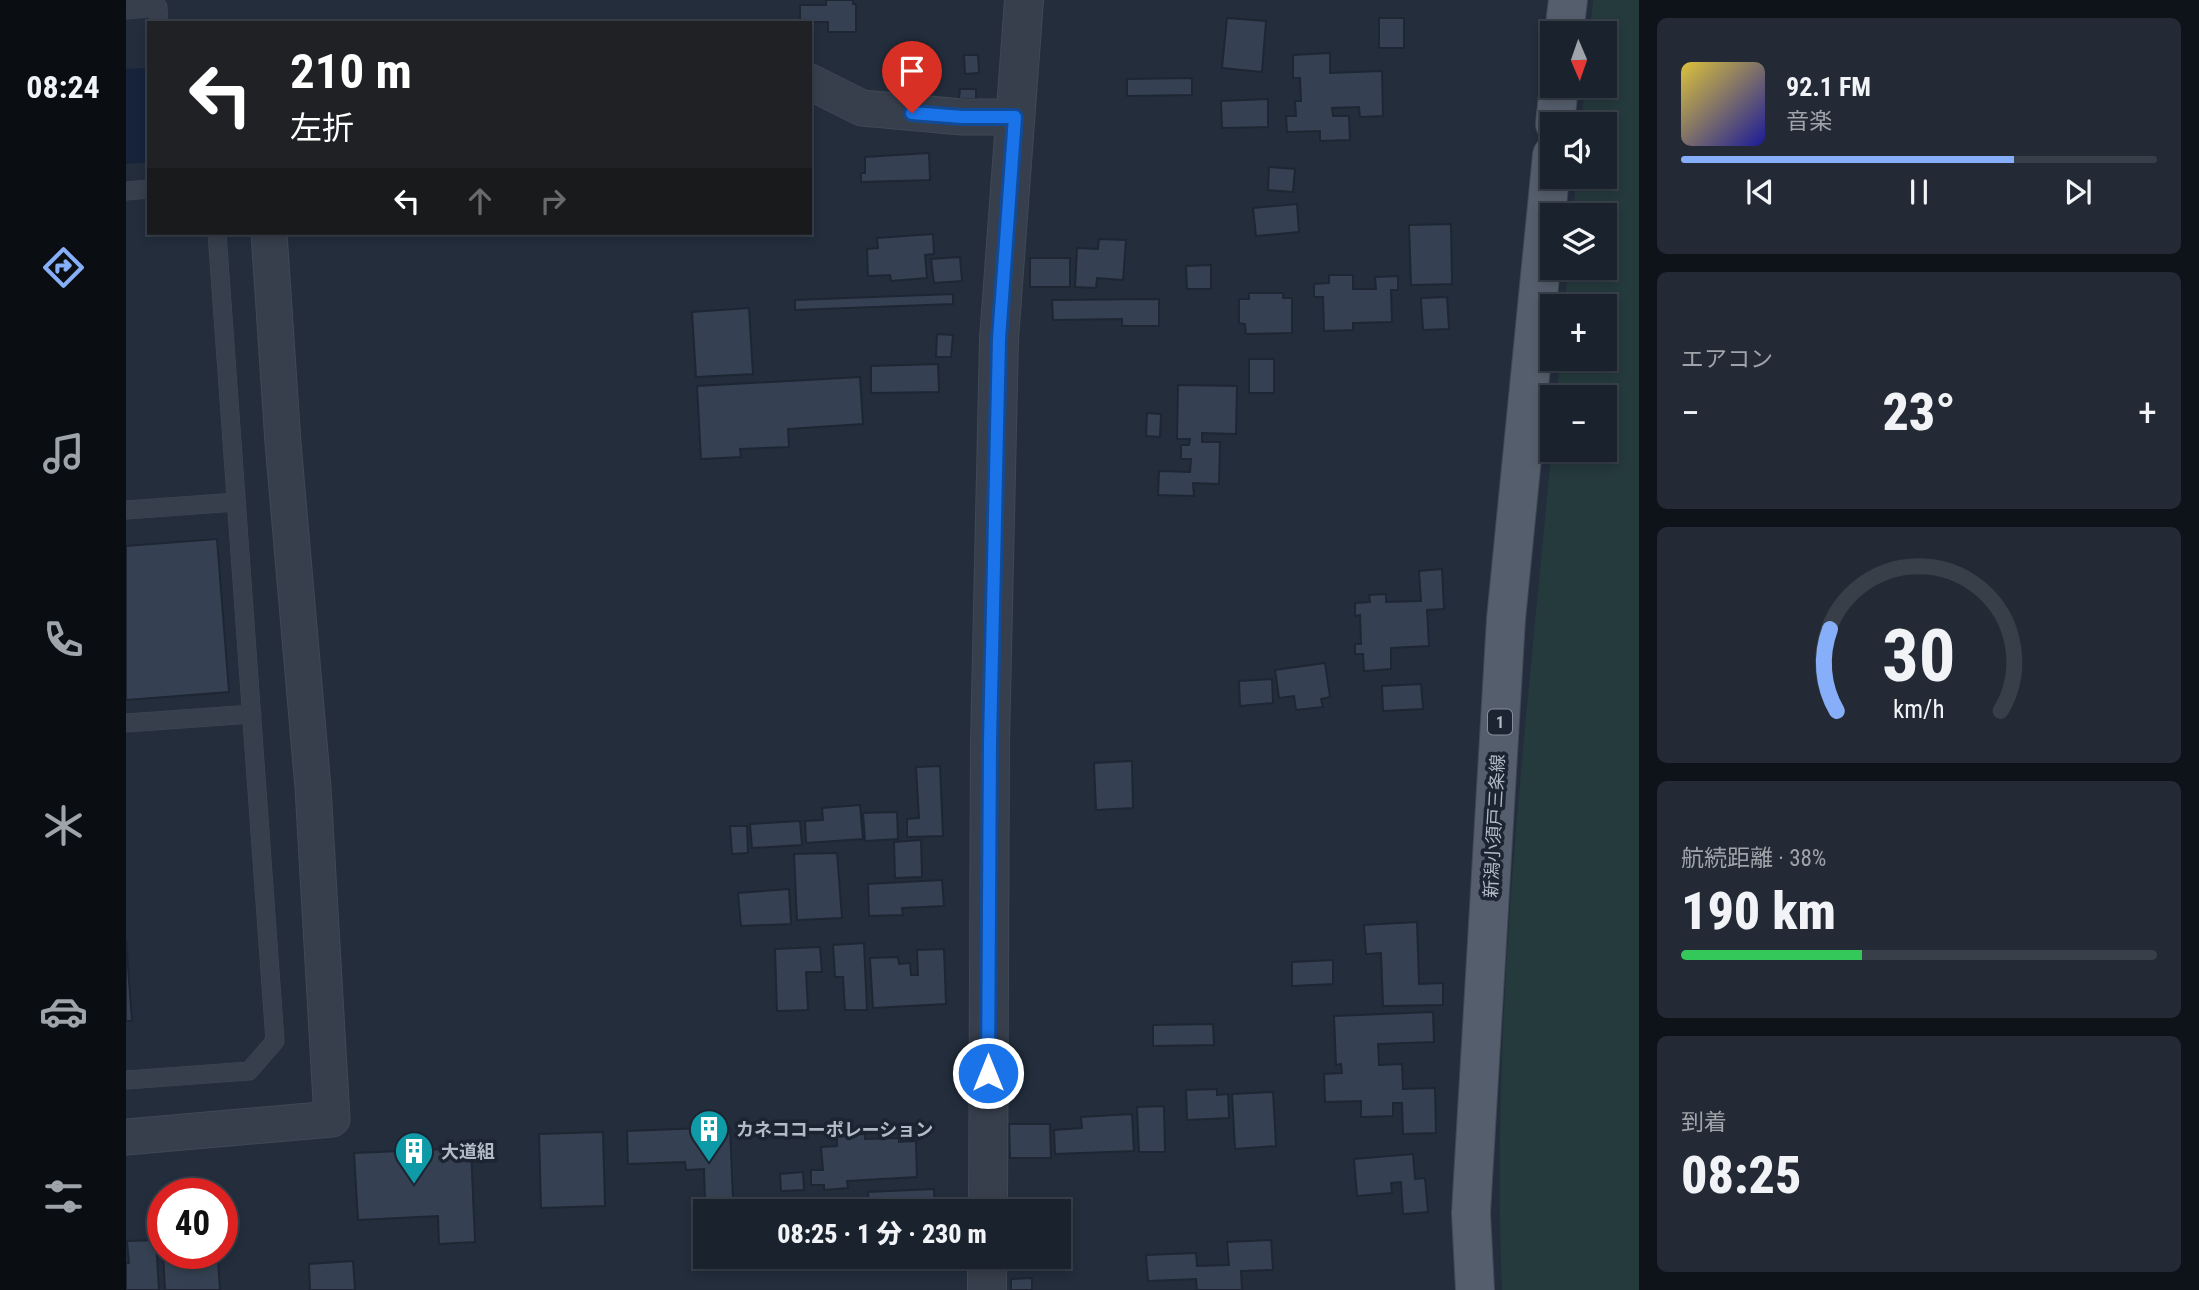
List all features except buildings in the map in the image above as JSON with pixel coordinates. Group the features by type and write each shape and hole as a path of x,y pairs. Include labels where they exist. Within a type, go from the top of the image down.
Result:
{"main road":[{"path":"1565,21 1568,0"},
{"name":"新潟小須戸三条線","path":"1475,1290 1471,1213 1506,619 1549,189"}],"street":[{"path":"988,1199 990,742 999,339 1024,0"},
{"path":"812,83 862,108 962,117 1015,117"},
{"path":"126,1137 332,1119 313,788 283,443 269,235"},
{"path":"987,1269 987,1290"}],"lane":[{"path":"126,10 158,7 159,21"},
{"path":"126,191 147,189"},
{"path":"126,1080 249,1071 275,1041 217,235"},
{"path":"126,510 236,502"},
{"path":"126,723 252,714"}],"green space":[{"path":"1593,0 1639,0 1639,1290 1502,1290 1501,1078 1506,972 1522,760 1550,462 1617,462 1617,385 1557,385 1559,371 1617,371 1617,294 1566,294 1567,280 1617,280 1617,203 1574,203 1575,189 1617,189 1617,112 1582,112 1584,98 1617,98 1617,21 1591,21"}],"water":[{"path":"147,68 147,162 126,164 126,69"}],"place":[{"name":"カネココーポレーション","path":"709,1163"},
{"name":"大道組","path":"414,1185"}],"route":[{"path":"912,113 1015,117 999,339 990,742 988,1073"}]}
